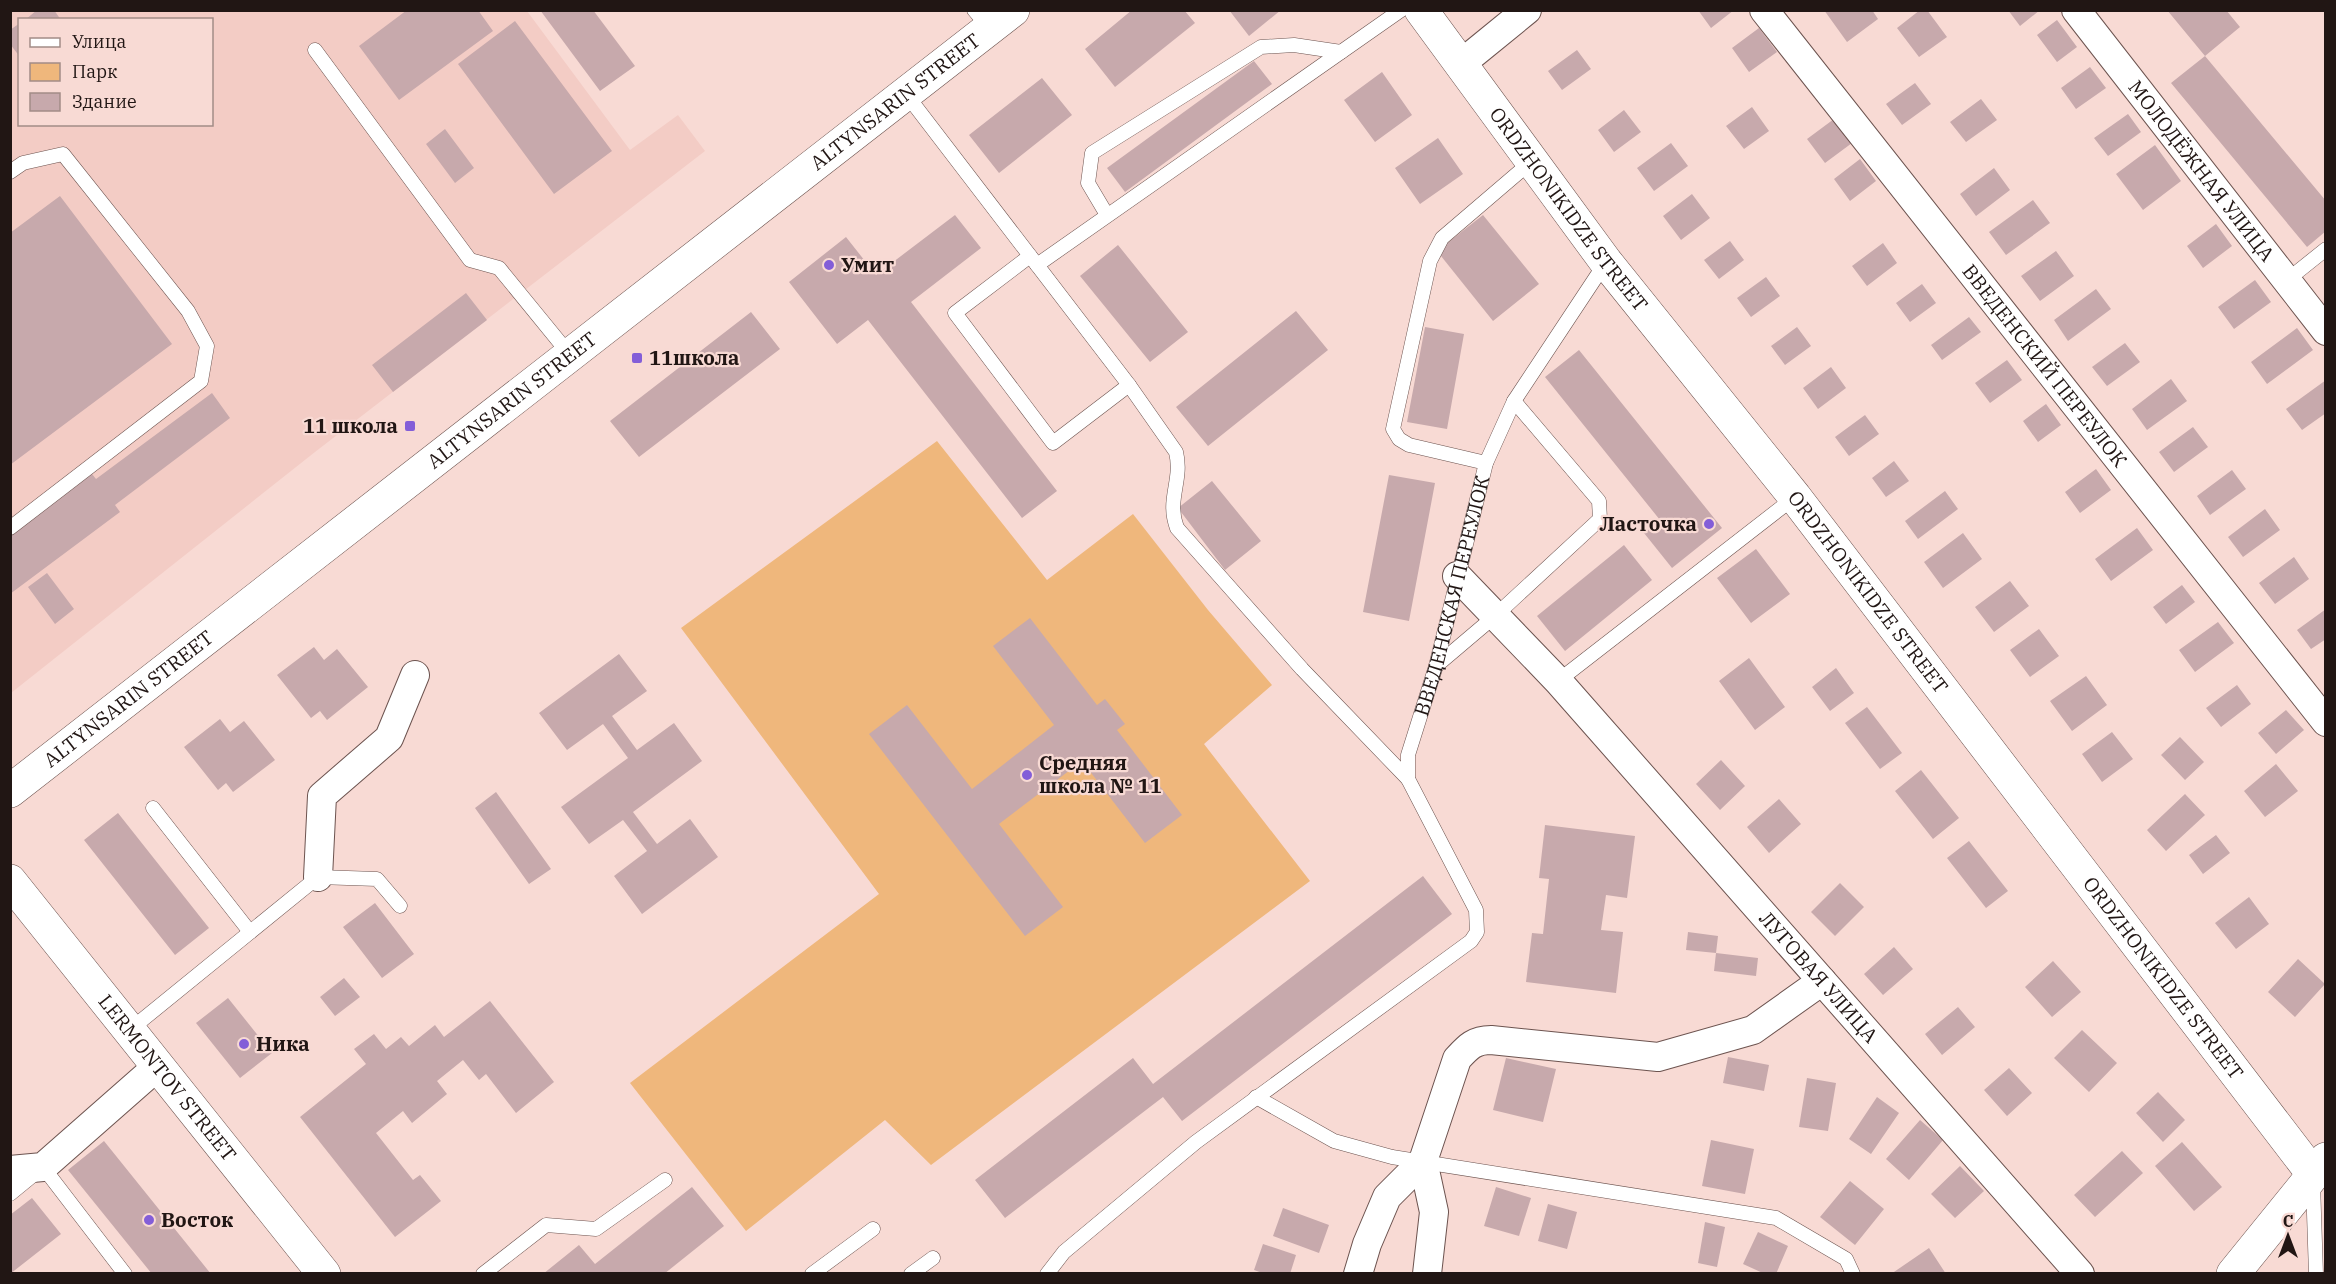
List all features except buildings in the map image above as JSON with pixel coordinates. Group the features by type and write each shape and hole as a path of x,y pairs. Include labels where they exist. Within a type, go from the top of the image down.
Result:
{"street":[{"name":"ORDZHONIKIDZE STREET","path":"1421,10 1606,262 1795,498 2319,1166"},
{"name":"ВВЕДЕНСКИЙ ПЕРЕУЛОК","path":"1764,10 2325,722"},
{"name":"МОЛОДЁЖНАЯ УЛИЦА","path":"2076,10 2325,332"},
{"path":"1462,63 1520,13"},
{"name":"ALTYNSARIN STREET","path":"10,791 906,94 992,17"},
{"name":"ЛУГОВАЯ УЛИЦА","path":"1457,576 1558,681 2080,1274"},
{"path":"318,877 322,796 388,738 415,675"},
{"name":"LERMONTOV STREET","path":"10,881 131,1029 324,1274"},
{"path":"1358,1274 1367,1244 1387,1197 1423,1161 1457,1059 1468,1046 1479,1040 1491,1040 1658,1057 1753,1030 1822,981"},
{"path":"10,1170 43,1167 159,1065"},
{"path":"1423,1161 1434,1212 1427,1274"},
{"path":"2233,1274 2319,1166"}],"lane":[{"path":"1129,385 1053,443 955,313 1107,215 1401,10"},
{"path":"2093,10 2122,71"},
{"path":"1107,215 1088,183 1092,153 1261,47 1294,45 1341,52"},
{"path":"315,50 470,260 499,268 570,355"},
{"path":"906,94 1129,385 1176,452 1179,464 1172,515 1177,528 1302,669 1408,779 1476,909 1477,932 1471,941 1196,1142 1064,1252 1047,1274"},
{"path":"10,172 23,163 63,154 188,311 207,346 201,381 10,528"},
{"path":"1486,463 1409,445 1399,439 1393,429 1430,261 1442,238 1532,161"},
{"path":"2286,281 2325,249"},
{"name":"ВВЕДЕНСКАЯ ПЕРЕУЛОК","path":"1408,779 1408,755 1436,666 1486,463 1514,401 1606,262"},
{"path":"1436,666 1495,616 1600,519 1599,501 1514,401"},
{"path":"1558,681 1795,498"},
{"path":"153,808 250,932"},
{"path":"131,1029 318,877 377,879 400,906"},
{"path":"1256,1097 1334,1141 1392,1157 1776,1218 1846,1259 1853,1274"},
{"path":"2316,1274 2319,1166"},
{"path":"10,1194 43,1167 125,1274"},
{"path":"483,1274 546,1224 596,1229 665,1179"},
{"path":"812,1274 873,1229"},
{"path":"911,1274 933,1258"}],"shaded area":[{"path":"11,11 527,11 630,150 678,115 705,151 315,452 11,693"}],"green space":[{"path":"937,441 1047,580 1133,514 1208,610 1272,685 1204,744 1310,881 931,1165 885,1120 746,1231 630,1083 879,894 681,628"}],"place":[{"name":"Умит","path":"829,265"},
{"name":"11школа","path":"637,358"},
{"name":"11 школа","path":"410,426"},
{"name":"Ласточка","path":"1709,524"},
{"name":"Средняя школа № 11","path":"1027,775"},
{"name":"Ника","path":"244,1044"},
{"name":"Восток","path":"149,1220"}]}
